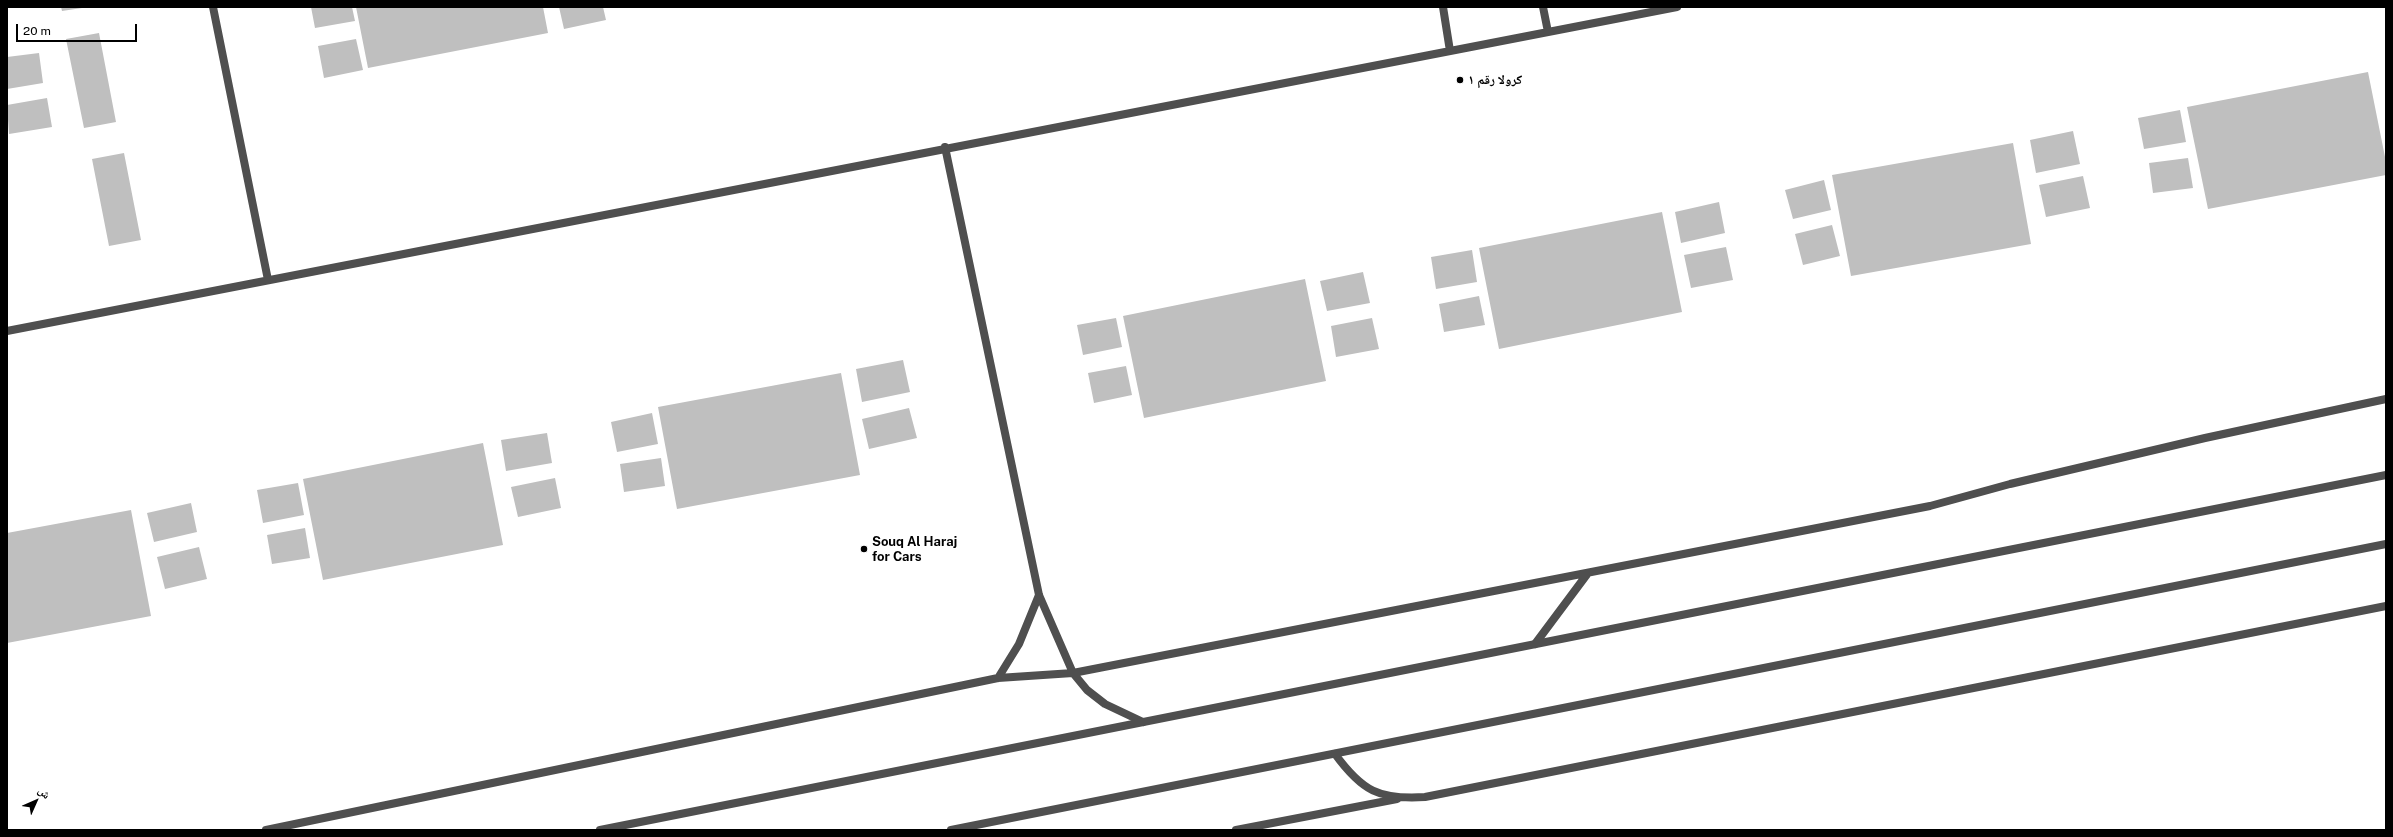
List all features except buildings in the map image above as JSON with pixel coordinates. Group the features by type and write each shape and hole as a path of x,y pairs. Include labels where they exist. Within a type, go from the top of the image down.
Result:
{"street":[{"path":"213,7 268,280"},
{"path":"1443,7 1450,51"},
{"path":"1543,7 1548,32"},
{"path":"7,331 945,147 1677,7"},
{"path":"945,147 1039,595 1073,673 1087,690 1105,704 1143,722"},
{"path":"266,830 998,678 1073,673 1957,500 2018,482 2205,438 2386,399"},
{"path":"600,830 2386,476"},
{"path":"951,830 2386,544"},
{"path":"1535,644 1588,573"},
{"path":"998,678 1019,644 1039,595"},
{"path":"1236,830 1398,798 1425,797 2386,606"},
{"path":"1335,754 1350,776 1373,791 1398,798"}],"place":[{"name":"كرولا رقم ١","path":"1460,80"},
{"name":"Souq Al Haraj for Cars","path":"864,549"}]}
